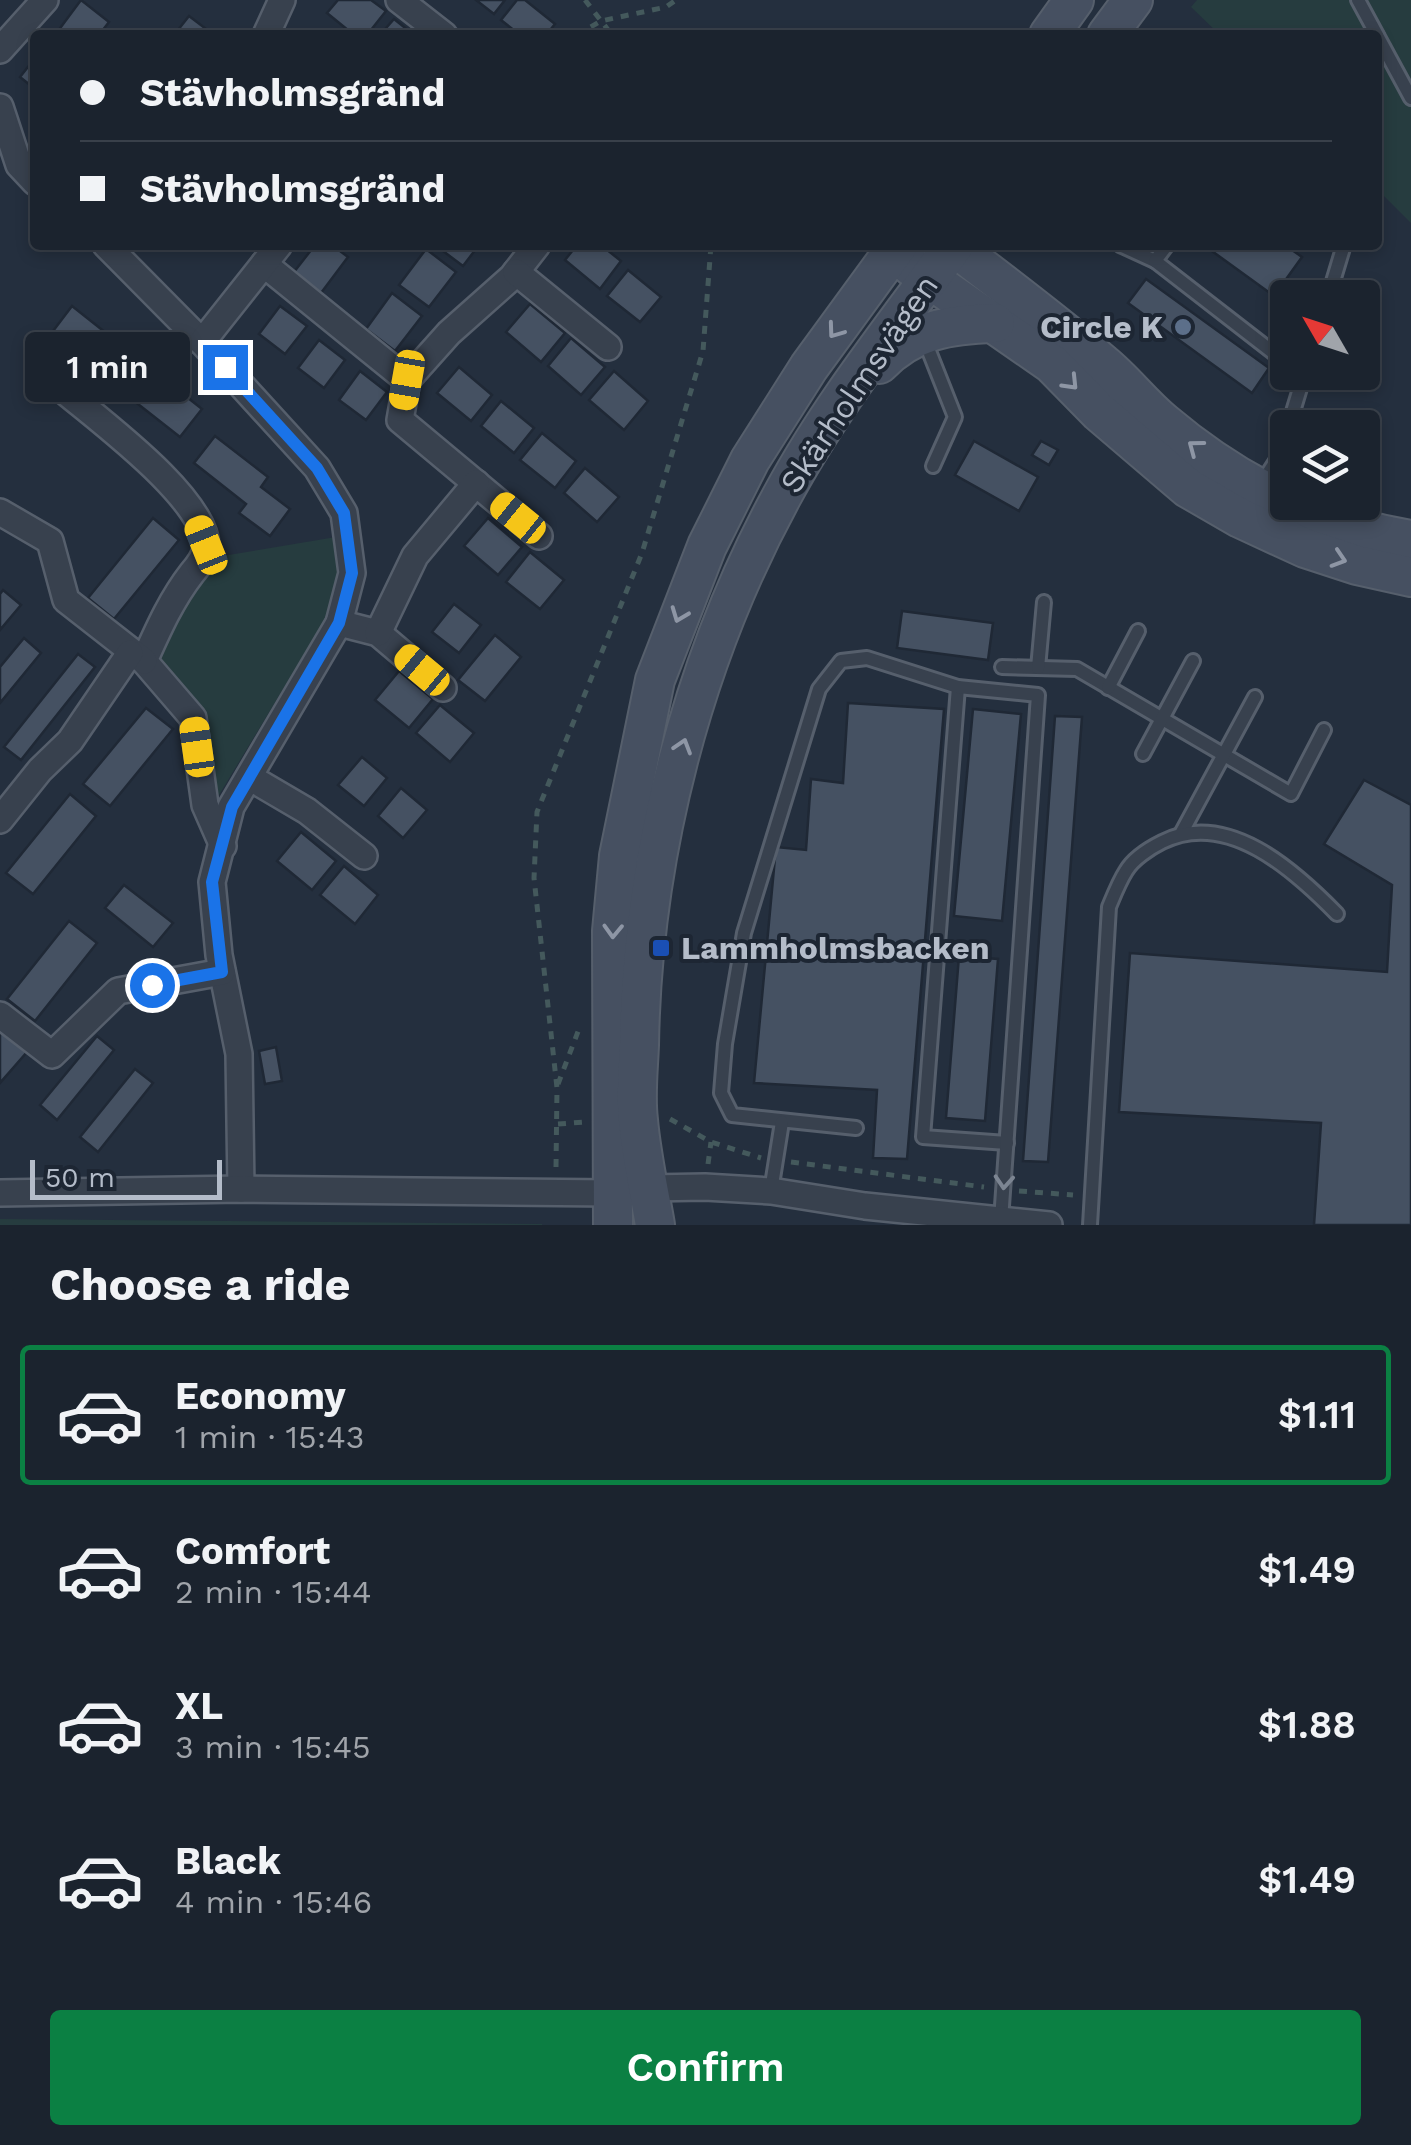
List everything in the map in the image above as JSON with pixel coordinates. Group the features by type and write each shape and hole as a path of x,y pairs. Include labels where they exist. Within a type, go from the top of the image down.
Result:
{"main road":[{"path":"1053,30 1074,0"},
{"path":"1111,30 1133,0"},
{"name":"Skärholmsvägen","path":"632,1208 612,931 619,856 654,680 706,546 750,460 809,368 894,250"},
{"path":"896,250 930,279 1052,364 1099,412 1188,488 1411,540"},
{"name":"Skärholmsvägen","path":"632,1208 647,920 679,761 710,658 740,581 783,494 834,410 950,250"},
{"path":"960,250 1108,368 1249,503 1304,548 1357,566 1411,578"},
{"path":"834,410 884,358 922,334 958,324 995,323"}],"street":[{"path":"0,50 45,0"},
{"path":"268,30 282,0"},
{"path":"398,0 437,30"},
{"path":"0,107 19,165 30,177"},
{"path":"111,250 317,468 344,513 352,573 339,623 232,807 212,882 222,972 240,1054 240,1189"},
{"path":"533,250 516,272 448,333 407,380 400,420 540,536"},
{"path":"202,342 272,254 407,380"},
{"path":"516,272 608,347"},
{"path":"0,820 137,657 201,562 206,545 196,521 164,475 61,388"},
{"path":"378,634 415,556 476,484"},
{"path":"0,512 50,541 66,600 137,657 193,718 205,805 223,846"},
{"path":"339,623 378,634 443,688"},
{"path":"249,777 307,810 364,856"},
{"path":"0,1015 52,1055 118,992 222,972"},
{"path":"0,1193 240,1189 554,1193 632,1208 705,1186 771,1192 864,1216 1049,1225"}],"lane":[{"path":"1358,0 1374,30"},
{"path":"1382,45 1411,98"},
{"path":"1130,250 1155,262 1270,350"},
{"path":"1155,262 1163,250"},
{"path":"1333,280 1342,250"},
{"path":"922,334 955,416 933,466"},
{"path":"1249,503 1270,470"},
{"path":"1038,668 1044,602"},
{"path":"1108,688 1138,632"},
{"path":"856,1128 732,1115 721,1093 725,1044 744,933 819,689 841,661 867,658 958,687 1038,695 1001,1220"},
{"path":"1144,754 1193,661"},
{"path":"1002,667 1077,668 1291,794 1324,730"},
{"path":"958,687 923,1137 1007,1144"},
{"path":"1182,832 1255,697"},
{"path":"1090,1225 1109,907 1127,868 1153,846 1182,832 1234,835 1304,880 1337,914"},
{"path":"771,1192 782,1122"}],"path":[{"path":"585,0 608,30"},
{"path":"586,30 602,21 666,7 676,0"},
{"path":"554,1193 558,1124 534,878 537,812 648,535 703,351 710,250"},
{"path":"711,1142 744,1155 776,1160 1003,1190 1091,1197"}],"green space":[{"path":"1197,0 1411,0 1411,223 1382,194 1382,30 1215,30 1191,7"},
{"path":"336,537 339,567 329,613 213,805 156,657 187,590 217,557"},
{"path":"0,1219 542,1224 542,1225 0,1225"}],"building":[{"path":"81,0 109,22 103,30 59,30"},
{"path":"338,0 371,0 386,11 371,30 348,30 327,13"},
{"path":"476,0 505,0 494,14"},
{"path":"517,0 525,0 555,24 550,30 514,30 501,20"},
{"path":"189,16 207,30 178,30"},
{"path":"394,19 408,30 384,30"},
{"path":"30,64 30,85 20,77"},
{"path":"311,250 339,250 348,257 321,293 294,272"},
{"path":"425,250 456,272 429,307 399,285"},
{"path":"442,250 475,250 463,266"},
{"path":"573,250 607,250 621,261 600,289 565,260"},
{"path":"1211,250 1292,250 1302,257 1285,280 1270,280 1270,293"},
{"path":"628,270 661,297 640,322 607,296"},
{"path":"1146,279 1269,368 1252,393 1128,303"},
{"path":"392,293 422,316 395,351 366,329"},
{"path":"530,304 565,333 541,362 506,332"},
{"path":"72,306 202,409 180,437 50,335"},
{"path":"280,306 307,326 285,354 259,334"},
{"path":"571,338 605,367 581,395 548,366"},
{"path":"319,340 345,360 324,388 298,368"},
{"path":"459,367 492,395 471,421 437,393"},
{"path":"360,371 387,392 366,420 339,400"},
{"path":"614,371 648,401 624,430 589,400"},
{"path":"501,401 534,428 514,453 481,426"},
{"path":"542,433 576,461 555,488 520,460"},
{"path":"215,436 268,477 261,487 290,509 270,536 239,513 246,504 194,463"},
{"path":"974,441 1038,477 1019,511 955,475"},
{"path":"1041,441 1058,450 1049,465 1032,455"},
{"path":"585,468 619,497 597,522 564,493"},
{"path":"153,518 179,540 114,619 88,598"},
{"path":"488,518 522,547 498,575 464,546"},
{"path":"530,552 564,580 540,609 506,582"},
{"path":"3,590 21,605 0,630 0,594"},
{"path":"454,604 481,625 459,653 432,632"},
{"path":"902,611 993,623 988,660 897,648"},
{"path":"495,635 521,657 485,701 458,680"},
{"path":"24,638 41,653 0,703 0,667"},
{"path":"78,654 95,667 21,760 4,747"},
{"path":"399,671 433,699 409,728 375,700"},
{"path":"848,703 944,709 907,1159 873,1158 877,1090 754,1083 776,847 806,850 811,779 843,783"},
{"path":"440,705 474,733 450,762 416,733"},
{"path":"146,708 173,729 110,806 83,784"},
{"path":"973,709 1021,714 1002,921 954,916"},
{"path":"1055,716 1082,717 1048,1162 1023,1161"},
{"path":"362,757 387,778 364,806 338,785"},
{"path":"1364,780 1411,805 1411,1225 1314,1225 1321,1123 1119,1112 1130,953 1387,972 1392,885 1324,844"},
{"path":"401,788 427,810 403,838 378,816"},
{"path":"70,794 96,816 33,894 6,873"},
{"path":"301,832 336,861 312,890 277,861"},
{"path":"344,866 378,895 355,924 320,895"},
{"path":"124,885 173,923 153,947 105,908"},
{"path":"69,921 97,943 35,1021 7,999"},
{"path":"959,956 998,959 985,1121 946,1118"},
{"path":"0,1029 27,1052 0,1083"},
{"path":"97,1036 114,1050 57,1120 40,1105"},
{"path":"276,1047 282,1081 265,1084 259,1051"},
{"path":"135,1069 153,1083 98,1152 80,1137"}],"place":[{"name":"Circle K","path":"1183,327"},
{"name":"Lammholmsbacken","path":"661,948"}],"route":[{"path":"152,985 222,972 212,882 232,807 339,623 352,573 344,513 317,468 225,367"}]}
